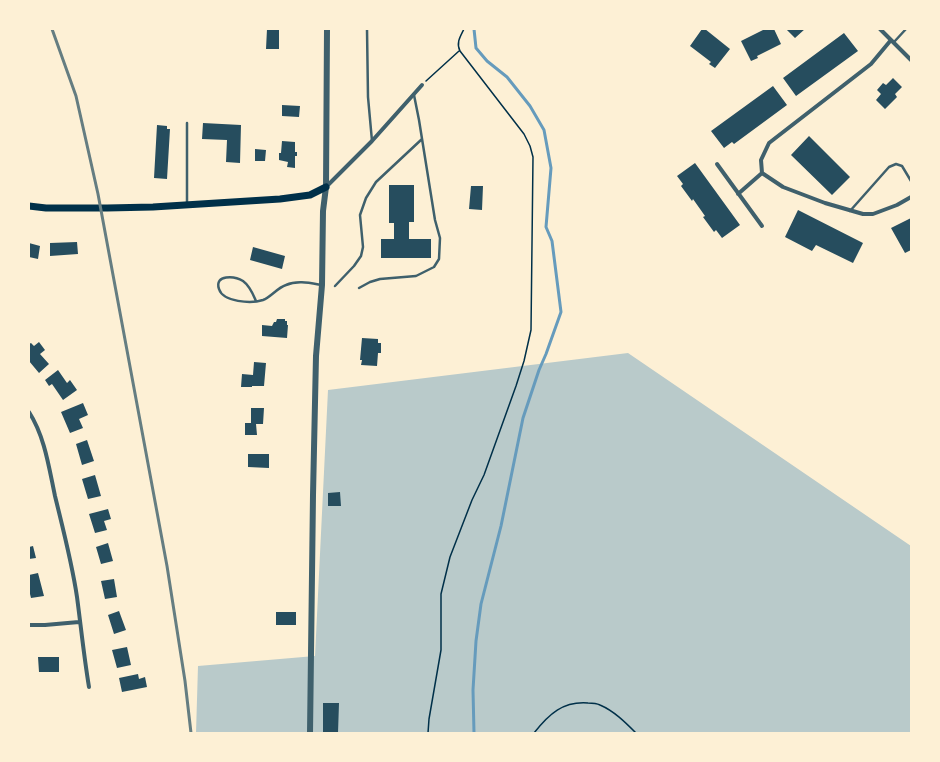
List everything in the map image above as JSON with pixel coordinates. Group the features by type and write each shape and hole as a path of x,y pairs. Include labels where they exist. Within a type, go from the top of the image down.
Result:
{"main road":[{"path":"29,206 46,208 96,209 187,205 291,198 310,195 326,187"}],"street":[{"path":"310,733 316,356 322,285 326,187 326,29"},
{"path":"880,29 911,60"},
{"path":"762,173 761,160 769,143 871,64 892,41"},
{"path":"326,187 372,141 422,86"},
{"path":"717,164 762,226"},
{"path":"738,194 762,173"},
{"path":"762,173 783,188 863,214 873,214 897,205 911,197"},
{"path":"29,412 38,430 45,451 76,596 89,687"},
{"path":"29,625 79,622"}],"lane":[{"path":"367,29 368,97 372,141"},
{"path":"892,41 906,29"},
{"path":"359,288 380,279 416,276 434,268 439,259 440,238 435,220 414,95"},
{"path":"187,205 188,123"},
{"path":"335,286 354,266 361,256 363,247 360,215 366,198 376,182 422,139"},
{"path":"850,210 889,167 896,164 902,166 911,181"},
{"path":"256,301 244,281 229,277 223,278 220,281 218,286 219,291 228,299 256,301 263,300 286,284 302,282 322,285"}],"path":[{"path":"428,733 441,650 441,594 450,557 472,500 484,475 516,386 524,362 531,330 530,290 533,157 530,146 513,119 460,51 458,46 459,39 464,29"},
{"path":"422,86 460,51"},
{"path":"534,733 545,719 564,706 578,702 599,704 621,718 636,733"}],"shaded area":[{"path":"628,353 911,546 911,733 196,733 198,666 315,656 328,390"}],"building":[{"path":"267,29 279,29 279,49 266,49"},
{"path":"702,29 705,29 730,49 715,68 709,64 711,62 690,46"},
{"path":"765,29 774,29 781,44 757,56 758,58 751,61 741,41"},
{"path":"786,29 805,29 795,38"},
{"path":"844,33 858,51 796,96 783,78"},
{"path":"893,78 902,87 895,94 897,97 885,109 876,100 881,94 877,90 883,83 886,85"},
{"path":"773,86 787,105 734,144 732,142 724,148 711,131"},
{"path":"282,105 300,106 299,117 282,116"},
{"path":"203,123 241,125 240,163 226,162 227,140 202,139"},
{"path":"157,125 167,126 167,129 170,129 167,179 154,178"},
{"path":"809,136 850,177 832,195 791,155"},
{"path":"282,141 295,142 295,152 297,152 297,156 295,156 295,168 287,167 288,162 279,160"},
{"path":"255,149 266,150 265,161 255,161"},
{"path":"695,163 740,225 722,238 716,230 714,232 703,217 705,216 693,199 692,201 681,186 683,184 677,176"},
{"path":"389,185 414,185 414,222 409,222 409,239 431,239 431,258 381,258 381,239 394,239 394,223 389,223"},
{"path":"471,186 483,186 482,210 469,209"},
{"path":"798,210 863,243 853,263 816,245 812,251 785,237"},
{"path":"911,218 911,250 905,253 891,228"},
{"path":"77,242 78,254 50,256 50,243"},
{"path":"29,243 40,246 38,259 29,257"},
{"path":"253,247 285,256 282,269 250,260"},
{"path":"277,319 285,319 285,321 287,321 287,338 262,336 262,325 272,326"},
{"path":"362,338 378,339 378,343 381,343 381,353 378,353 377,366 361,365"},
{"path":"39,342 45,350 40,354 49,364 39,373 29,361 29,344 31,343 34,346"},
{"path":"254,362 266,363 264,386 241,387 242,374 253,375"},
{"path":"58,370 67,383 70,380 77,390 63,400 52,384 49,386 45,380"},
{"path":"83,403 88,415 79,419 83,428 70,433 61,412"},
{"path":"251,408 264,408 263,424 256,424 257,435 245,435 245,423 251,423"},
{"path":"87,440 94,461 82,465 76,444"},
{"path":"248,454 269,454 269,468 248,467"},
{"path":"95,475 101,496 88,499 82,479"},
{"path":"340,492 341,506 328,506 328,493"},
{"path":"108,509 111,519 104,521 107,530 95,533 89,514"},
{"path":"108,543 113,561 101,564 96,547"},
{"path":"33,546 36,558 29,559 29,547"},
{"path":"38,573 44,596 31,598 29,590 29,575"},
{"path":"114,579 117,597 105,599 101,581"},
{"path":"119,611 126,630 114,634 108,615"},
{"path":"276,612 296,612 296,625 276,625"},
{"path":"127,647 131,665 117,668 112,650"},
{"path":"38,657 59,657 59,672 39,672"},
{"path":"138,674 139,679 145,677 147,687 122,692 119,678"},
{"path":"323,703 339,703 338,733 323,733"}],"waterway":[{"path":"474,29 476,48 487,61 507,77 530,106 544,130 551,168 546,227 552,241 561,312 523,418 501,526 481,604 476,641 473,690 474,733"}],"railway":[{"path":"52,29 76,96 98,194 167,566 185,681 191,733"}]}
